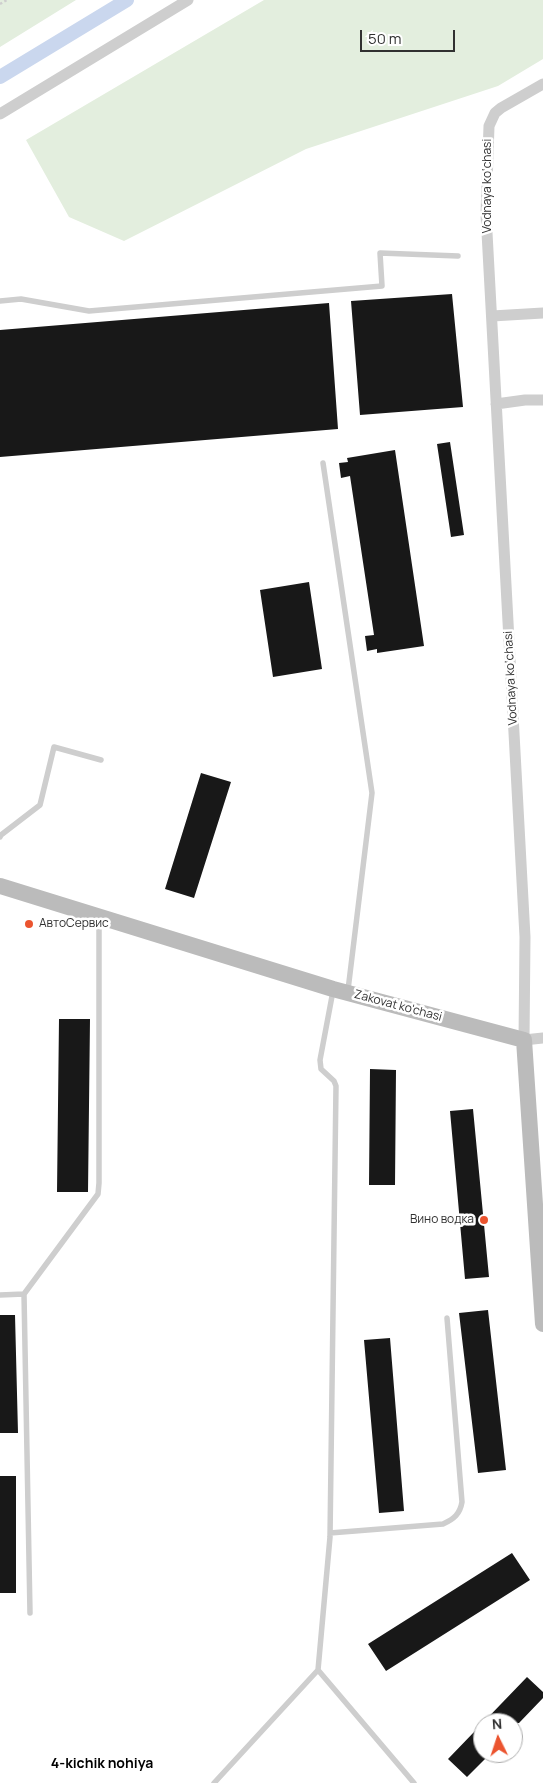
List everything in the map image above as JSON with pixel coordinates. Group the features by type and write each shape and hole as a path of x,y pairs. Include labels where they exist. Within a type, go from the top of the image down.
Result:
{"main road":[{"name":"Zakovat ko'chasi","path":"0,886 340,990 537,1038"},
{"path":"537,1038 543,1324"}],"street":[{"path":"0,114 188,0"},
{"name":"Vodnaya ko‘chasi","path":"537,1038 524,937 486,214 489,126 495,113 501,108 543,84"},
{"path":"492,316 543,313"},
{"path":"496,404 524,400 543,400"}],"lane":[{"path":"0,301 22,299 89,311 382,286 380,254 458,256"},
{"path":"214,1783 318,1670 330,1533 336,1086 334,1081 321,1069 320,1060 340,990 372,792 323,463"},
{"path":"0,837 40,805 54,747 101,760"},
{"path":"30,1613 24,1294 98,1194 99,917"},
{"path":"0,1295 24,1294"},
{"path":"330,1533 443,1524 451,1521 461,1511 462,1502 447,1318"},
{"path":"318,1670 414,1783"}],"path":[{"path":"0,4 6,0"}],"green space":[{"path":"0,0 76,0 0,47"},
{"path":"264,0 543,0 543,59 498,86 306,149 124,241 69,217 26,140"}],"building":[{"path":"452,294 463,407 360,415 351,301"},
{"path":"329,303 338,429 0,457 0,330"},
{"path":"450,442 464,535 451,537 437,444"},
{"path":"395,450 424,646 377,653 377,649 367,651 365,636 374,635 350,476 341,478 339,463 348,462 347,458"},
{"path":"309,582 322,669 273,677 260,590"},
{"path":"201,773 231,782 194,898 165,889"},
{"path":"59,1019 90,1019 88,1192 57,1192"},
{"path":"370,1069 396,1070 395,1185 369,1185"},
{"path":"473,1109 489,1277 465,1279 450,1111"},
{"path":"488,1310 506,1470 478,1473 459,1313"},
{"path":"0,1315 15,1315 18,1433 0,1433"},
{"path":"390,1338 404,1511 379,1513 364,1340"},
{"path":"0,1476 16,1476 16,1593 0,1593"},
{"path":"512,1553 530,1580 386,1671 368,1644"},
{"path":"527,1677 543,1692 543,1698 523,1719 523,1713 492,1713"},
{"path":"473,1733 473,1763 481,1763 467,1777 448,1759"}],"waterway":[{"path":"0,77 127,0"}],"place":[{"name":"АвтоСервис","path":"29,924"},
{"name":"Вино водка","path":"484,1220"}],"district":[{"name":"4-kichik nohiya","path":"102,1764"}]}
